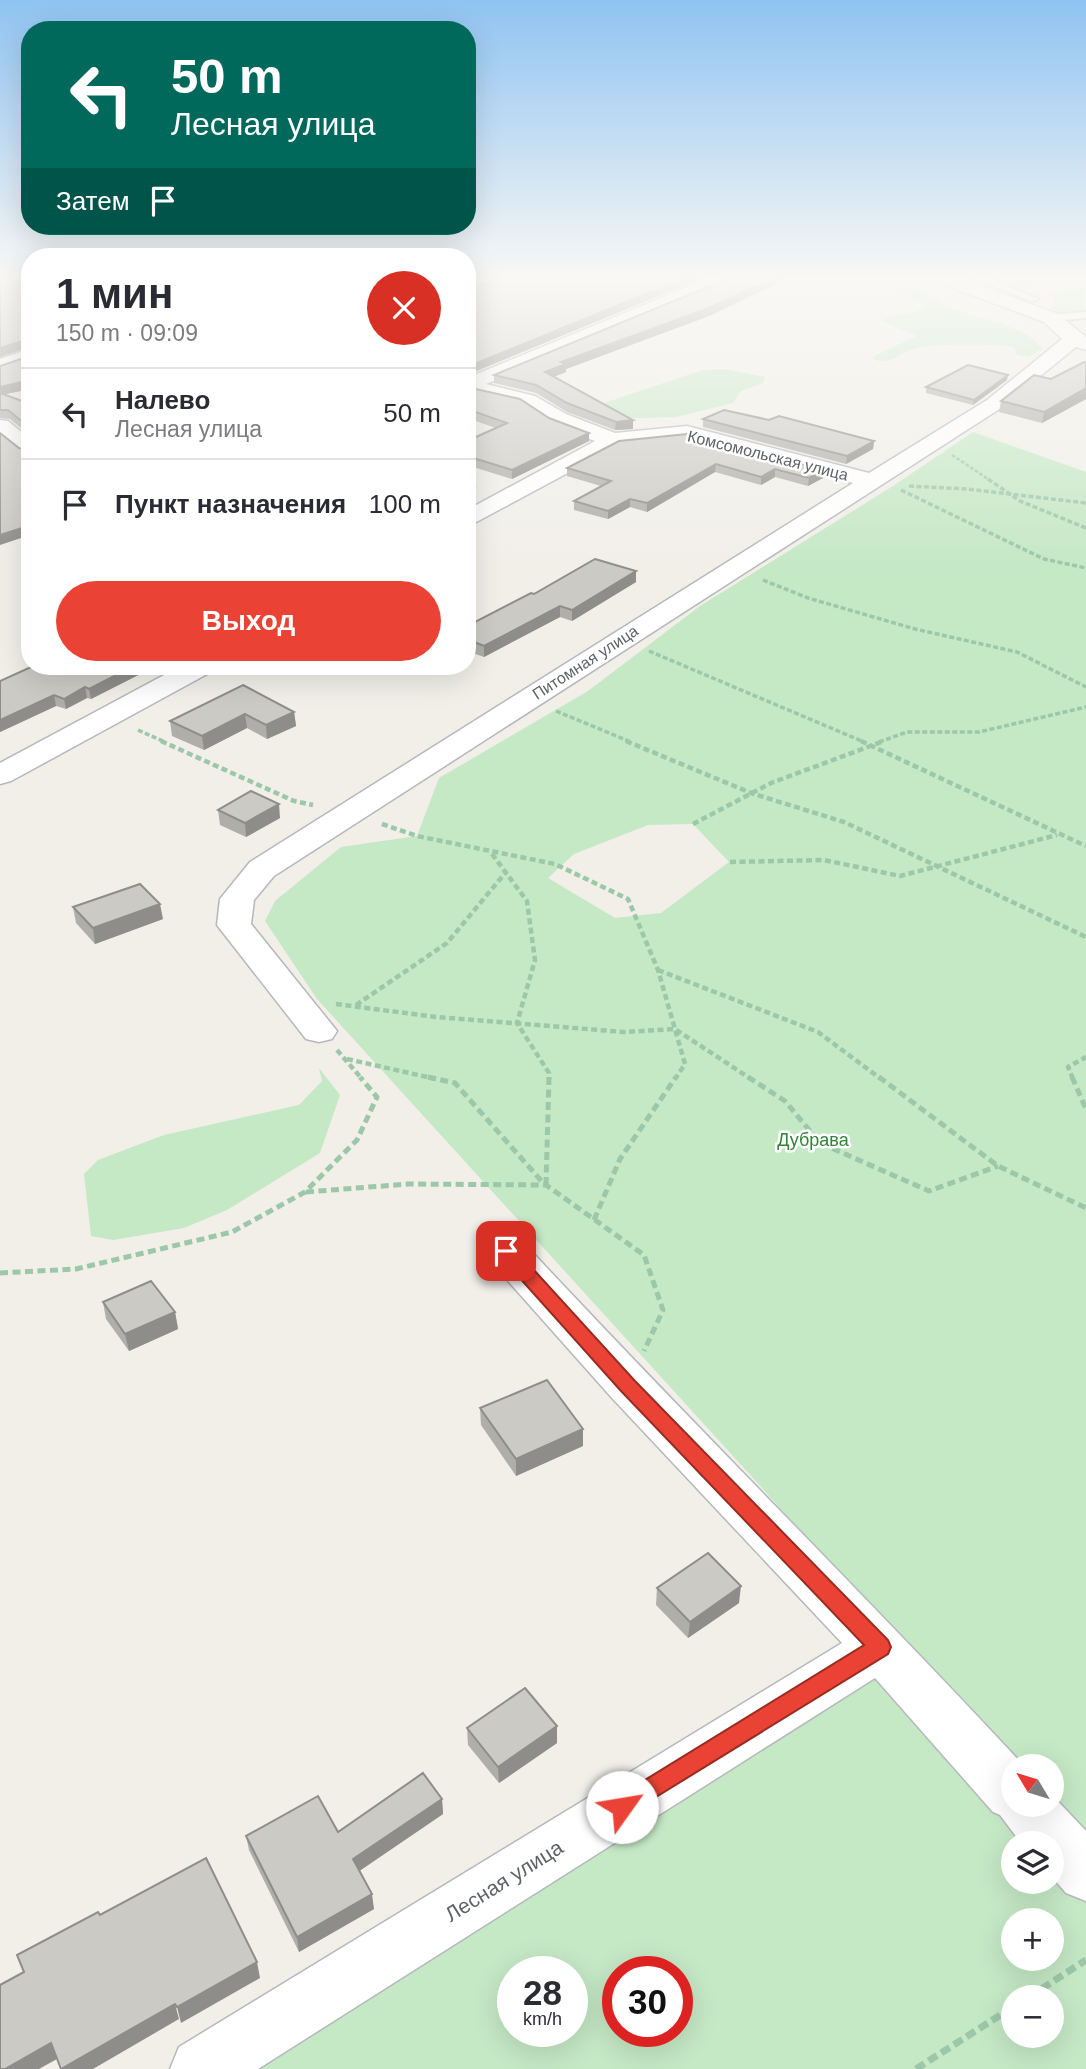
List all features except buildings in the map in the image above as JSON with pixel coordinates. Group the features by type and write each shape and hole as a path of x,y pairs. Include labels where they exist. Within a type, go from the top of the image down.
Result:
{"street":[{"path":"476,382 497,374"},
{"name":"Питомная улица","path":"319,1031 234,925 237,898 262,869 353,814 620,639 994,404 1032,374"},
{"name":"Комсомольская улица","path":"476,388 528,400 558,419 613,440 687,432 871,481"},
{"path":"0,426 21,443"},
{"path":"476,515 613,440"},
{"path":"0,775 184,675"},
{"path":"506,1251 628,1386 880,1647 1001,1781"},
{"name":"Лесная улица","path":"201,2069 880,1647"},
{"path":"1035,1817 1086,1873"}],"path":[{"path":"932,443 1020,501 1086,528"},
{"path":"1086,503 892,485 1044,559 1086,568"},
{"path":"733,568 822,602 915,629 1017,652 1086,687"},
{"path":"620,639 871,746 1086,846"},
{"path":"527,699 751,793 844,822 1086,937"},
{"path":"693,824 771,783 907,732 979,732 1086,707"},
{"path":"109,716 294,801 353,814 417,836 555,864 628,899 658,970 685,1064 620,1159 594,1220"},
{"path":"730,862 824,860 900,876 1058,834"},
{"path":"345,1059 455,1083 545,1185 548,1073 517,1023 535,960 527,901 492,853"},
{"path":"356,1006 447,943 506,872"},
{"path":"658,970 818,1032 999,1167 1086,1208"},
{"path":"293,998 436,1017 624,1032 675,1029 785,1101 820,1143 929,1191 999,1167"},
{"path":"0,1273 76,1269 232,1231 305,1192 357,1140 377,1097 319,1031"},
{"path":"1086,1057 1069,1067 1086,1110"},
{"path":"1047,1985 1086,1960"},
{"path":"916,2069 1001,2015"}],"green space":[{"path":"692,374 748,374 765,377 763,383 741,391 733,403 676,417 615,419 598,405"},
{"name":"Дубрава","path":"973,432 1086,472 1086,2069 256,2069 908,1652 317,999 265,921 275,901 341,847 417,836 439,778 588,691 700,606 893,486","holes":["693,824 729,862 661,913 615,918 548,878 574,854 648,825"]},
{"path":"319,1068 340,1095 320,1153 227,1210 184,1228 113,1240 91,1236 84,1174 98,1160 164,1135 299,1105 322,1081"}],"route":[{"path":"506,1251 628,1386 880,1647 622,1807"}]}
